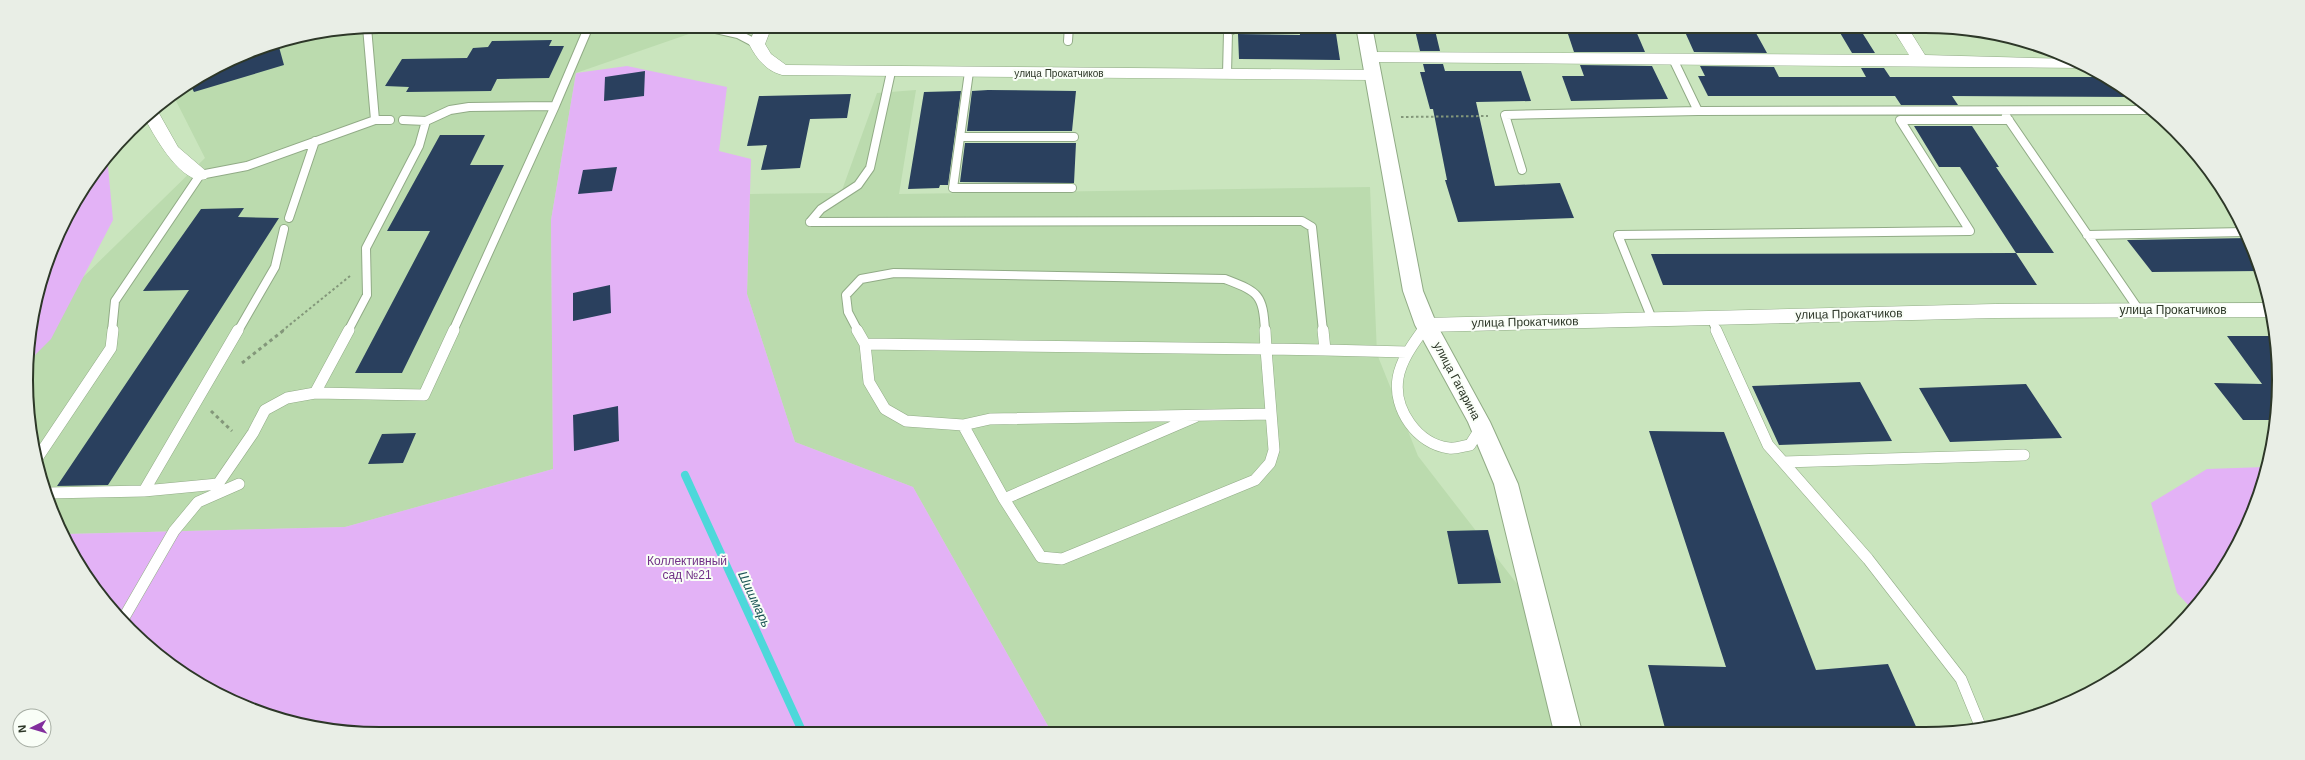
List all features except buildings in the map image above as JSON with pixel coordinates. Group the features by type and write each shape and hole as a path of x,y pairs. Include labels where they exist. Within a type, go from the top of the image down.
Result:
{"street":[{"path":"757,44 761,33"},
{"name":"улица Гагарина","path":"1365,33 1413,291 1426,325 1479,422 1506,484 1567,727"},
{"path":"1903,33 1920,60"},
{"name":"улица Прокатчиков","path":"757,44 764,57 782,70 891,72 1227,74 1372,66 1673,59 1920,60 2067,64"},
{"path":"153,117 171,150 200,174"},
{"name":"улица Прокатчиков","path":"1426,325 1995,311 2265,310"}],"lane":[{"path":"51,493 144,491 218,484 246,443 265,410 287,398 314,392 424,395 586,33"},
{"path":"734,33 757,44"},
{"path":"1068,41 1069,33"},
{"path":"1227,74 1228,33"},
{"path":"368,34 375,120"},
{"path":"1673,59 1698,111"},
{"path":"891,72 870,168 858,185 821,209 810,222 1302,221 1312,227 1325,350"},
{"path":"969,72 953,188 1072,188"},
{"path":"402,120 426,121 450,110 469,107 510,108 554,106"},
{"path":"2003,110 2139,310"},
{"path":"1522,170 1505,115 1698,111 2142,110"},
{"path":"41,452 111,348 116,301 200,174 247,166 375,120 390,120"},
{"path":"1652,319 1618,234 1970,231 1900,120 2009,120"},
{"path":"314,392 367,295 366,248 419,146 426,121"},
{"path":"960,137 1074,137"},
{"path":"289,218 298,196 315,141"},
{"path":"144,491 275,267 280,239 284,229"},
{"path":"2087,235 2239,232"},
{"path":"963,425 1004,499 1041,557 1062,559 1254,480 1270,463 1274,450 1270,414 1264,306 1254,290 1225,279 894,272 861,279 846,295 848,312 865,344 869,382 885,409 906,421 963,425 990,419 1270,414"},
{"path":"1711,318 1768,445 1868,559 1961,679 1979,722"},
{"path":"1426,325 1407,352 1397,379 1400,406 1412,428 1429,442 1450,448 1470,445 1477,434 1479,422"},
{"path":"865,344 1407,352"},
{"path":"1004,499 1200,415"},
{"path":"1783,462 2024,455"},
{"path":"125,615 174,531 198,502 239,484"}],"path":[{"path":"1381,118 1505,115"},
{"path":"239,365 366,263"},
{"path":"198,398 246,443"}],"shaded area":[{"path":"380,33 692,33 576,73 551,220 553,469 345,527 69,534 51,492 36,425 33,380 38,321 205,158 175,100 206,79 247,59 290,45 335,36"},
{"path":"916,90 899,194 1370,187 1377,354 1418,456 1531,602 1555,727 1049,727 913,487 795,442 747,294 750,194 841,193 877,93"}],"green space":[{"name":"Коллективный сад №21","path":"627,66 727,87 719,151 751,159 747,294 795,442 913,487 1049,727 380,727 335,724 268,709 247,701 206,681 187,669 151,641 119,609 91,573 79,554 69,534 345,527 553,469 551,220 576,73"},
{"path":"108,165 113,220 51,339 34,356 36,335 45,290 59,247 79,206 91,187"},
{"path":"2261,467 2254,492 2246,513 2226,554 2214,573 2189,606 2177,593 2151,503 2207,469"}],"waterway":[{"name":"Шишмарь","path":"685,475 800,727"}]}
